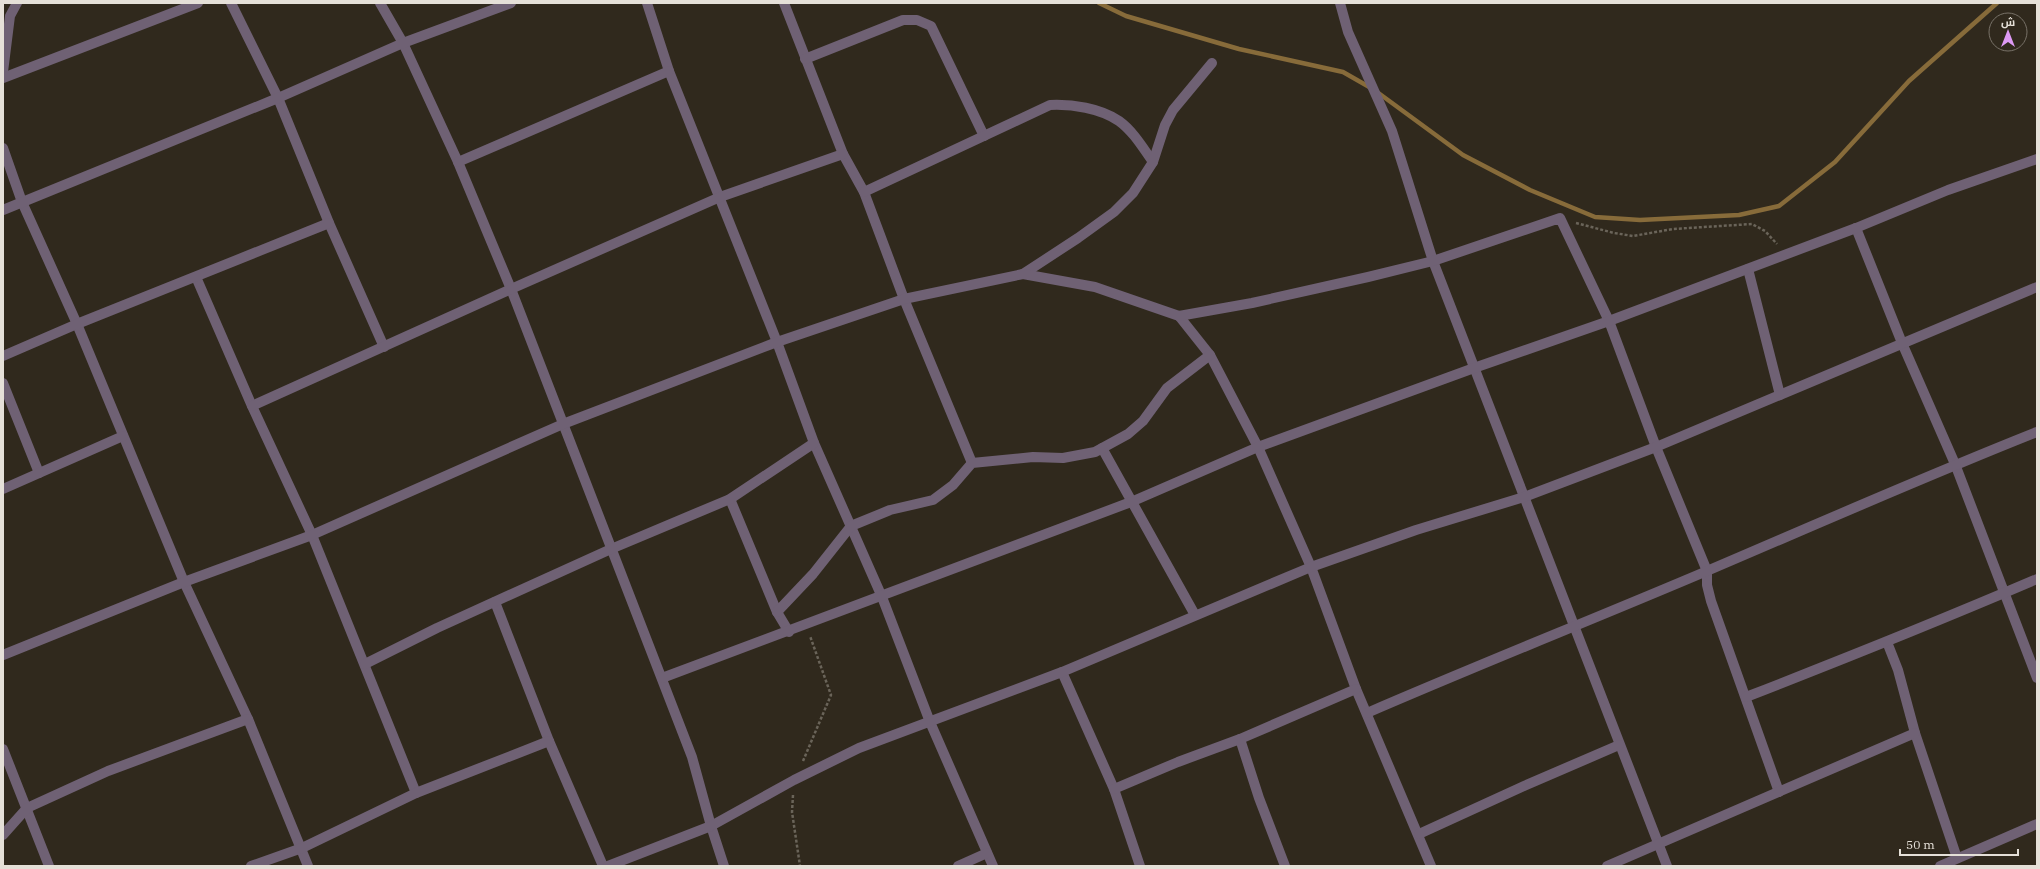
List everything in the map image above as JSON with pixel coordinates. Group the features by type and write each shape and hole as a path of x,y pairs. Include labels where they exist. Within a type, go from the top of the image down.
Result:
{"street":[{"path":"3,72 10,16 17,3"},
{"path":"3,78 198,3"},
{"path":"231,3 278,98 329,223 384,347"},
{"path":"380,3 403,43 458,162 511,289 562,424 692,756 711,826 724,866"},
{"path":"3,210 278,98 403,43 511,3"},
{"path":"647,3 669,71 777,342 814,442 882,597 930,722 993,866"},
{"path":"784,3 804,59 844,154 864,192 904,300 972,463"},
{"path":"1340,3 1348,32 1392,132 1433,261 1667,866"},
{"path":"804,59 903,20 917,20 931,26 984,136"},
{"path":"3,655 184,582 312,534 562,424 777,342 904,300 1022,274 1078,238 1114,212 1133,193 1153,162 1165,125 1173,110 1212,63"},
{"path":"458,162 669,71"},
{"path":"864,192 1050,105 1070,104 1103,114 1119,121 1137,139 1153,162"},
{"path":"3,148 22,202 77,324 184,582 248,719 302,848 308,866"},
{"path":"252,406 511,289 720,198 844,154"},
{"path":"662,678 788,632 805,624 882,597 1131,502 1258,447 1474,368 1609,321 1856,228 1948,190 2037,159"},
{"path":"1022,274 1095,287 1179,316 1310,291 1433,261 1560,218 1609,321 1656,447 1707,571 1707,585 1711,601 1779,792"},
{"path":"3,356 77,324 329,223"},
{"path":"1856,228 1902,343 1955,464 2037,678"},
{"path":"1748,269 1780,395"},
{"path":"196,277 252,406 312,534 416,794"},
{"path":"608,866 711,826 794,780 859,748 1062,672 1311,567 1416,530 1524,497 1656,447 2037,287"},
{"path":"1179,316 1210,355 1258,447 1311,567 1356,689 1419,834 1431,866"},
{"path":"777,612 813,574 852,526 890,510 933,500 953,485 972,463 1033,457 1063,458 1095,452 1128,434 1143,421 1167,388 1210,355"},
{"path":"3,383 39,474"},
{"path":"1367,713 1707,571 1955,464 2037,432"},
{"path":"3,489 123,436"},
{"path":"365,664 495,602 730,499 814,442"},
{"path":"1102,448 1195,615"},
{"path":"730,499 777,612 788,632"},
{"path":"1746,697 1887,642 1948,615 2037,579"},
{"path":"495,602 549,741 603,866"},
{"path":"1887,642 1900,677 1915,733 1957,858"},
{"path":"1062,672 1114,789 1140,866"},
{"path":"1114,789 1178,762 1240,739 1356,689"},
{"path":"3,835 27,808 108,771 248,719"},
{"path":"1607,866 1915,733"},
{"path":"1240,739 1259,798 1284,866"},
{"path":"251,866 302,848 416,794 549,741"},
{"path":"1419,834 1619,745"},
{"path":"3,749 49,866"},
{"path":"1940,866 2037,824"},
{"path":"958,866 987,853"}],"path":[{"path":"1560,218 1614,233 1633,236 1673,229 1752,224 1766,230 1776,242 1782,255"},
{"path":"800,866 792,812 794,780 831,696 805,624"}],"waterway":[{"path":"1099,3 1126,16 1239,49 1343,72 1371,88"},
{"path":"1377,92 1463,155 1530,190 1595,217 1640,220 1739,215 1779,206 1835,162 1909,81 1997,3"}]}
